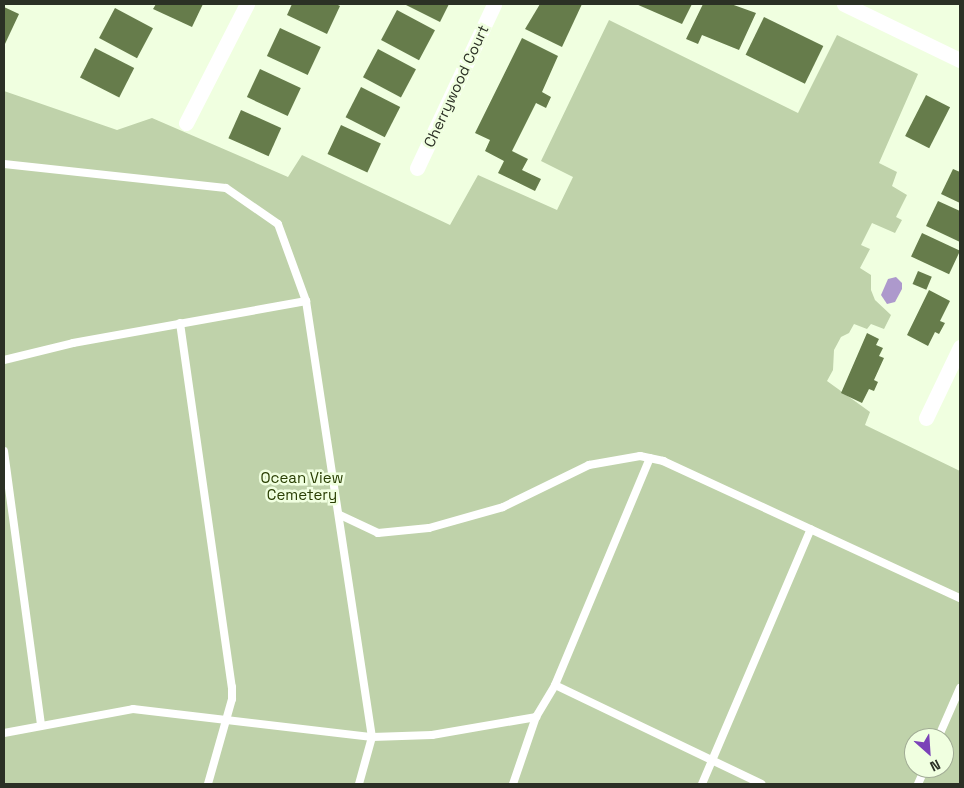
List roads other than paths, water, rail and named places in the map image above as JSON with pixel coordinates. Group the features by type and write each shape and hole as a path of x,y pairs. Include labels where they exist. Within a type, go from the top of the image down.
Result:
{"street":[{"path":"186,124 246,4"},
{"name":"Cherrywood Court","path":"417,168 494,4"},
{"path":"844,4 960,60"},
{"path":"926,418 960,347"}],"lane":[{"path":"4,164 226,188 278,224 306,301 340,515 372,737 359,784"},
{"path":"4,360 180,323 306,301"},
{"path":"180,323 232,686 226,719 208,784"},
{"path":"4,451 41,726"},
{"path":"340,515 378,533 398,534 429,528 503,507 589,465 620,458 650,458 663,461 960,598"},
{"path":"513,784 536,717 555,684 650,458"},
{"path":"702,784 811,529"},
{"path":"555,684 762,784"},
{"path":"942,728 960,688"},
{"path":"4,733 133,710 372,737 440,734 536,717"}],"park label":[{"name":"Ocean View Cemetery","path":"302,486"}]}
